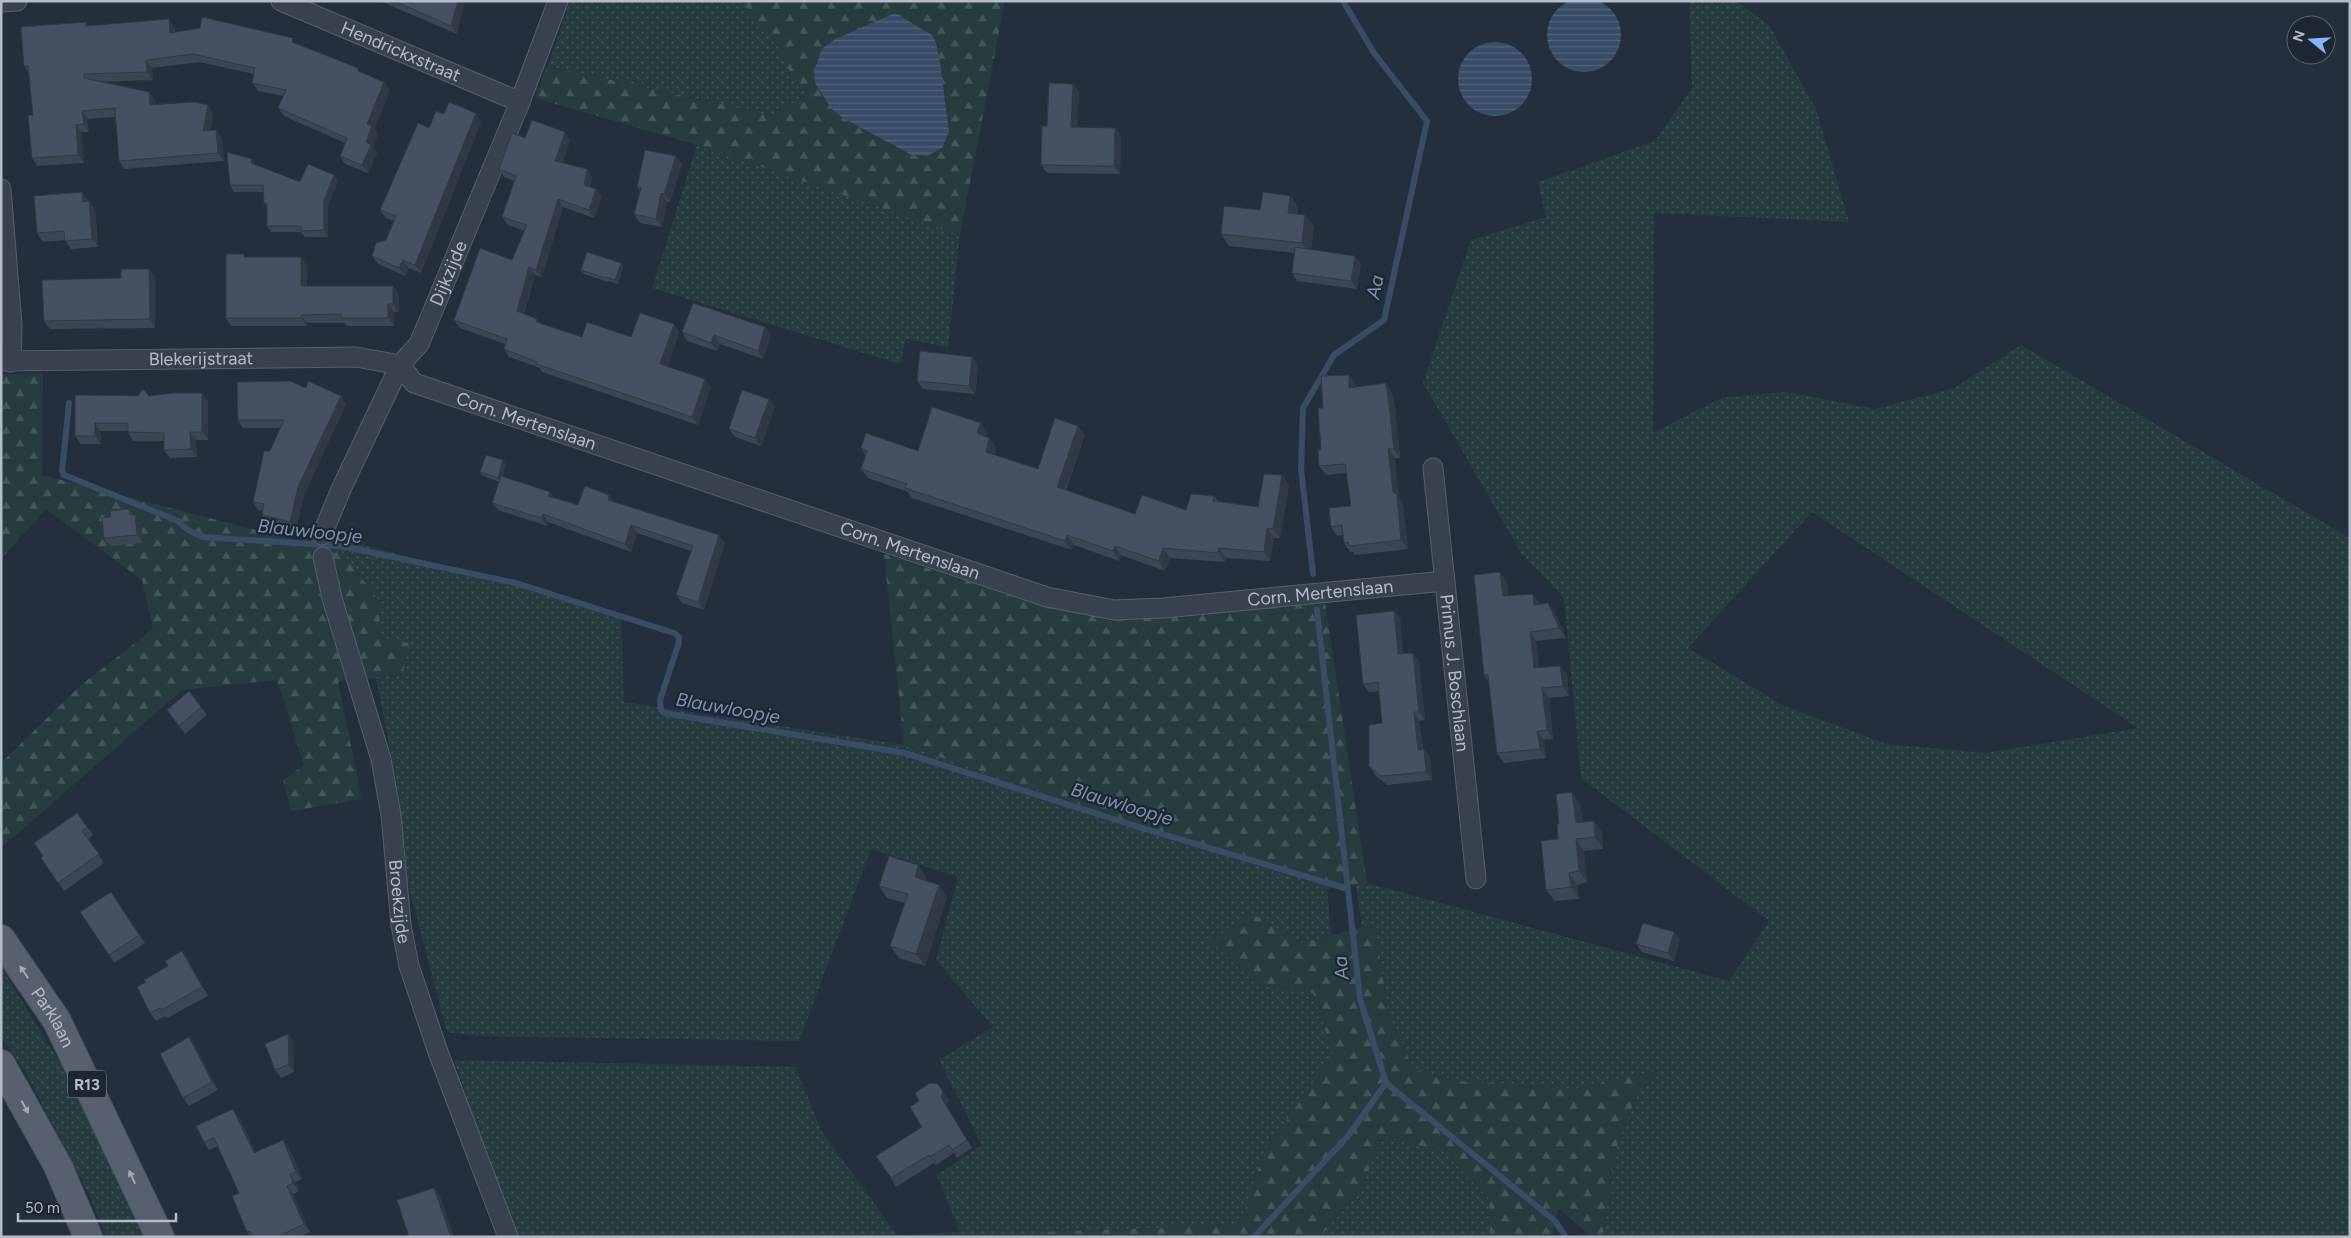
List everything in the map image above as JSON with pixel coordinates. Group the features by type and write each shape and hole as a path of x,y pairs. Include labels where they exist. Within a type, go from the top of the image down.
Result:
{"main road":[{"name":"Parklaan","path":"1,939 58,1021 160,1237"},
{"path":"1,1064 58,1166 88,1237"}],"street":[{"path":"1,2 17,1"},
{"name":"Hendrickxstraat","path":"281,1 520,102"},
{"name":"Dijkzijde","path":"322,535 342,486 400,365 420,344 520,102 558,1"},
{"path":"1,189 12,325 6,362"},
{"name":"Blekerijstraat","path":"6,362 356,357 400,365"},
{"name":"Corn. Mertenslaan","path":"400,365 414,383 1047,597 1114,610 1164,608 1446,581"},
{"name":"Primus J. Boschlaan","path":"1433,468 1476,879"},
{"name":"Broekzijde","path":"323,557 332,598 381,758 386,784 401,925 410,966 438,1052 508,1237"}],"green space":[{"path":"570,1 740,1 773,36 789,70 808,93 774,116 548,66"},
{"path":"740,1 1005,1 960,235 697,145 535,98 547,66 774,116 808,93 789,70 773,36"},
{"path":"1689,1 1736,1 1769,25 1816,109 1849,222 1654,213 1653,433 1721,398 1786,392 1875,409 1954,388 2021,345 2350,538 2350,1237 1602,1237 1615,1151 1635,1099 1657,1071 1577,1089 1456,1081 1413,1068 1388,1013 1375,925 1362,928 1356,884 1367,883 1729,981 1769,921 1581,778 1564,598 1522,554 1423,383 1471,240 1546,217 1538,182 1655,141 1692,88","holes":["1812,512 2138,728 1986,753 1887,744 1784,706 1688,648"]},
{"path":"697,145 960,235 948,347 906,339 900,364 652,288"},
{"path":"1,374 43,374 42,475 295,540 329,536 378,599 381,638 409,643 403,674 338,682 362,799 291,811 283,780 304,765 277,680 182,690 1,848 1,763 80,686 153,629 142,580 46,509 1,559"},
{"path":"329,536 621,613 624,702 904,745 1327,889 1331,935 1301,943 1249,912 1257,985 1313,993 1333,1054 1264,1152 1240,1225 1046,1232 1046,1237 516,1237 454,1060 796,1067 821,1130 897,1235 960,1232 937,1175 982,1145 939,1060 993,1027 936,960 958,877 871,849 799,1041 477,1036 447,1032 408,884 398,790 376,677 403,674 380,638 378,599"},
{"path":"884,554 1043,606 1110,619 1325,603 1367,883 1327,889 904,745"},
{"path":"1249,912 1301,943 1375,924 1388,1013 1413,1068 1456,1081 1577,1089 1657,1071 1635,1099 1615,1151 1602,1237 1592,1237 1558,1208 1552,1237 1490,1237 1489,1199 1443,1151 1382,1137 1361,1189 1320,1237 1046,1237 1046,1232 1240,1225 1264,1152 1333,1054 1313,993 1257,985 1211,942"},
{"path":"1,967 76,1089 148,1237 106,1237 89,1194 26,1073 1,1036"},
{"path":"1382,1137 1443,1151 1489,1199 1490,1237 1320,1237 1361,1189"}],"water":[{"path":"1584,-2 1598,1 1610,9 1618,21 1621,35 1618,49 1610,61 1598,69 1584,72 1570,69 1558,61 1550,49 1547,35 1550,21 1558,9 1570,1"},
{"path":"895,13 932,35 936,43 949,132 942,148 927,156 910,154 843,118 831,108 815,83 814,72 822,49 835,39"},
{"path":"1488,42 1502,42 1516,48 1526,58 1532,72 1530,93 1516,110 1502,116 1488,116 1474,110 1464,100 1458,86 1458,72 1464,58 1474,48"}],"building":[{"path":"394,1 458,1 451,26"},
{"path":"202,17 293,38 292,42 358,68 358,71 384,82 367,124 372,126 366,142 371,145 362,165 340,156 347,138 278,108 286,90 252,83 255,68 193,54 146,60 147,72 84,74 84,78 149,92 150,105 194,102 208,105 203,131 216,130 218,153 119,161 115,108 82,111 84,124 76,125 78,155 32,158 28,115 33,115 28,66 24,66 21,27 86,22 86,26 169,19 170,33 200,28"},
{"path":"1049,83 1073,84 1071,127 1115,128 1114,166 1041,165 1042,126 1047,126"},
{"path":"449,102 476,113 415,265 403,260 399,268 372,256 376,243 386,240 396,216 380,210 418,123 429,128 436,111 444,114"},
{"path":"532,120 565,132 555,161 587,169 584,185 596,189 589,210 558,199 536,270 529,267 517,311 537,319 536,322 582,337 587,322 631,337 640,313 674,324 660,364 705,379 692,417 537,364 537,362 504,349 507,339 454,320 480,248 512,260 527,225 502,217 516,176 499,169 512,133 525,138"},
{"path":"645,150 676,156 664,194 661,193 656,219 634,214 641,188 637,187"},
{"path":"227,152 252,159 251,163 300,182 308,164 334,175 324,200 324,230 301,231 301,226 267,226 267,203 264,203 263,185 230,185"},
{"path":"82,192 83,202 89,201 92,239 65,241 64,231 37,233 34,196"},
{"path":"1263,192 1290,196 1288,213 1305,215 1302,243 1221,234 1224,206 1260,210"},
{"path":"1295,247 1355,256 1351,281 1292,273"},
{"path":"587,252 621,263 615,280 581,270"},
{"path":"226,254 244,254 244,257 301,257 301,286 393,286 393,304 388,304 388,318 341,318 341,314 301,315 301,318 226,318"},
{"path":"121,269 149,269 150,319 44,321 42,280 121,278"},
{"path":"693,303 765,327 758,351 714,335 711,343 682,332"},
{"path":"920,351 972,357 969,386 917,381"},
{"path":"1349,375 1349,388 1386,383 1394,449 1388,449 1393,492 1397,494 1401,540 1349,546 1348,542 1344,543 1342,525 1331,527 1329,508 1351,506 1345,464 1319,466 1318,450 1321,450 1318,408 1323,408 1321,376"},
{"path":"290,381 306,388 308,381 341,396 298,487 290,522 262,515 264,504 253,502 264,451 270,451 284,420 238,420 237,382"},
{"path":"143,389 149,396 174,393 202,393 202,432 190,432 191,449 164,450 164,433 128,432 128,423 95,423 95,436 75,436 75,395 138,396"},
{"path":"742,390 769,399 755,438 729,429"},
{"path":"932,407 981,423 977,433 989,438 986,452 1038,469 1055,418 1078,426 1057,487 1135,514 1142,495 1186,510 1191,494 1214,496 1213,501 1258,507 1264,474 1282,475 1273,529 1267,528 1264,552 1219,548 1218,553 1163,548 1159,561 1115,546 1113,551 1067,535 1065,541 905,488 907,484 861,469 867,451 861,448 866,433 918,451"},
{"path":"486,455 503,460 498,478 480,472"},
{"path":"501,476 550,492 548,496 578,505 585,486 609,495 608,500 719,535 698,602 676,595 693,546 631,525 625,544 543,514 541,518 492,503"},
{"path":"129,509 130,515 135,515 137,535 104,538 102,518 111,517 110,511"},
{"path":"1500,572 1503,596 1533,594 1534,605 1548,603 1559,628 1530,632 1534,668 1560,666 1563,686 1542,688 1547,730 1537,731 1540,749 1497,753 1488,675 1484,675 1474,575"},
{"path":"1394,611 1398,654 1413,653 1419,712 1414,712 1418,750 1424,749 1426,772 1381,776 1369,766 1369,725 1382,723 1378,682 1363,684 1356,615"},
{"path":"189,691 201,707 179,726 167,710"},
{"path":"1572,792 1576,823 1594,821 1595,837 1576,839 1579,871 1569,873 1571,887 1546,890 1541,841 1558,839 1557,824 1559,824 1556,794"},
{"path":"77,813 87,827 82,831 99,854 58,883 41,858 43,856 34,843"},
{"path":"889,856 918,865 915,877 939,885 916,954 890,946 908,894 879,886"},
{"path":"111,892 139,935 109,955 80,912"},
{"path":"1643,923 1674,932 1668,953 1636,944"},
{"path":"182,951 202,987 161,1010 160,1008 150,1013 137,987 146,982 144,980 168,966 165,961"},
{"path":"288,1034 289,1064 275,1070 265,1044"},
{"path":"189,1037 212,1082 183,1098 160,1054"},
{"path":"930,1083 938,1084 943,1092 941,1097 967,1140 952,1150 949,1145 930,1157 929,1155 891,1178 876,1156 922,1127 910,1107 919,1101 915,1093"},
{"path":"233,1109 254,1153 283,1140 296,1172 290,1174 293,1183 287,1186 304,1224 277,1237 253,1237 250,1231 247,1232 232,1196 239,1193 214,1138 204,1142 196,1126"},
{"path":"434,1188 451,1237 409,1237 397,1200"}],"waterway":[{"name":"Aa","path":"1313,574 1301,469 1303,408 1334,355 1384,320 1427,121 1374,53 1343,1"},
{"name":"Blauwloopje","path":"69,403 62,471 64,475 178,521 195,534 203,537 341,546 516,583 674,633 679,637 679,642 660,700 661,710 664,713 905,753 1142,828 1348,889"},
{"name":"Aa","path":"1317,610 1360,999 1386,1083 1555,1221 1566,1237"},
{"path":"1254,1237 1348,1136 1386,1083"}]}
